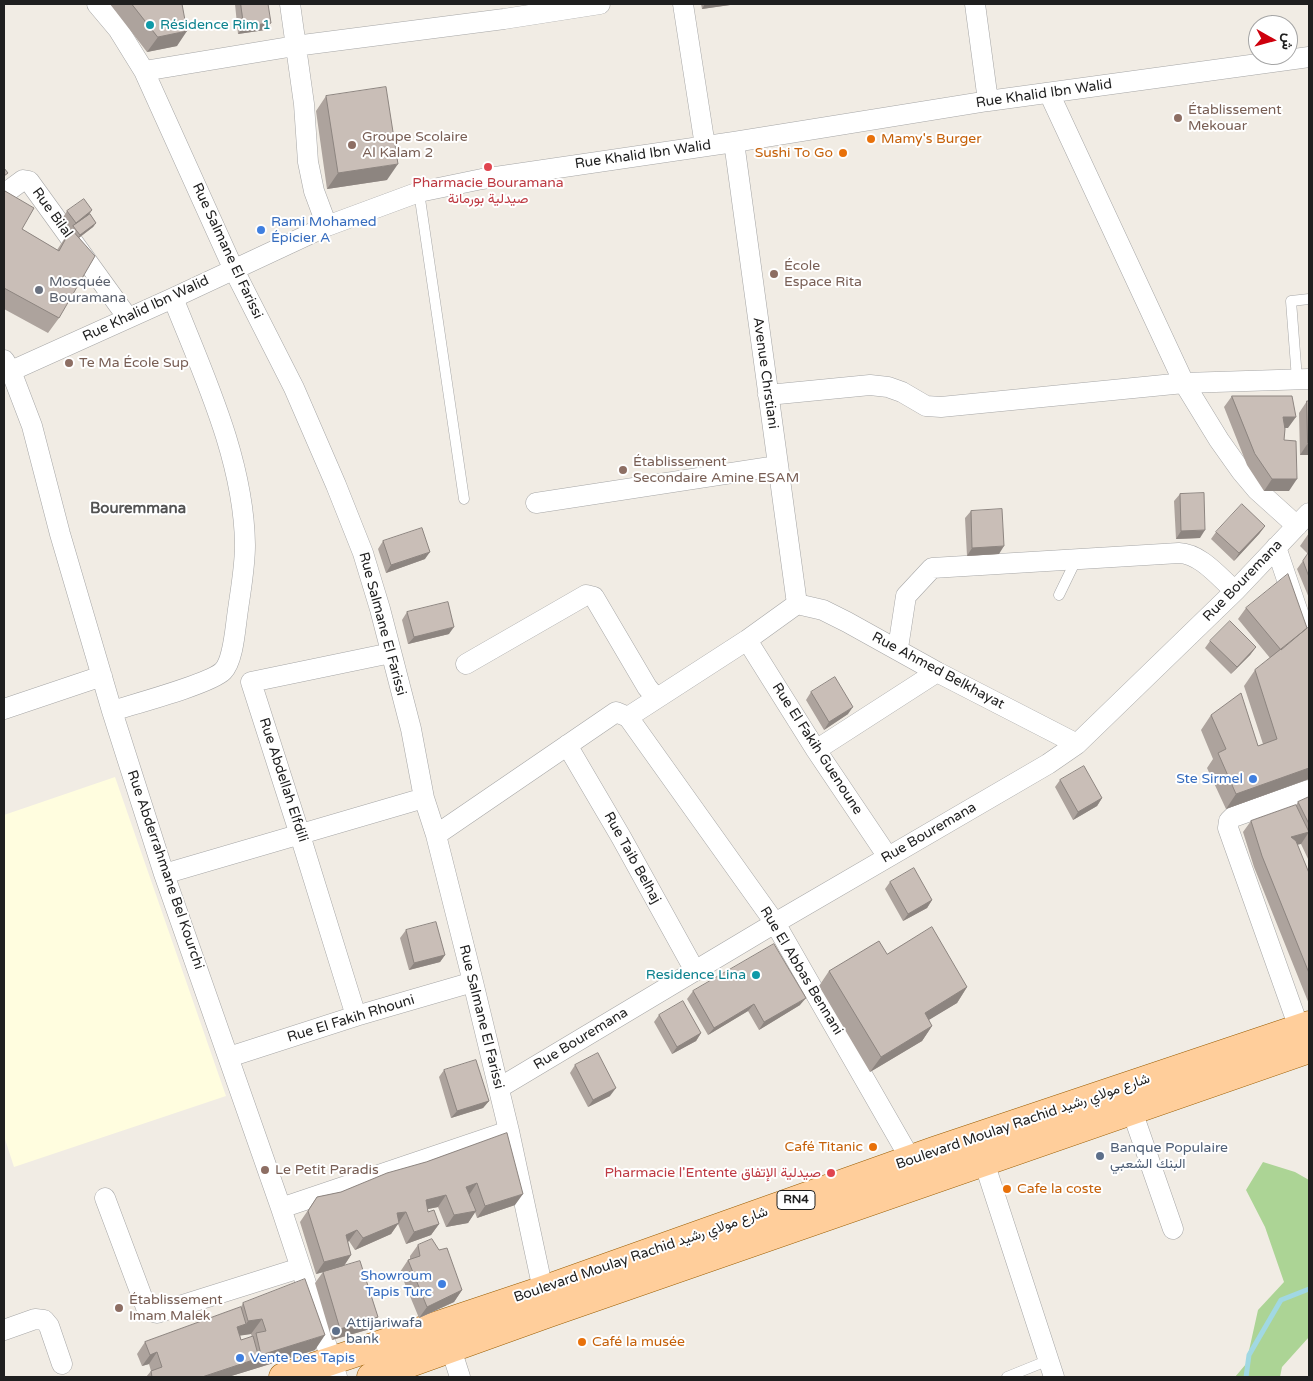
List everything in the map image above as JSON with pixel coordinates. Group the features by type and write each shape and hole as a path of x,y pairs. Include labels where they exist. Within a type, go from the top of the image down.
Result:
{"main road":[{"name":"Boulevard Moulay Rachid شارع مولاي رشيد","path":"371,1377 1132,1111 1306,1034"},
{"name":"Boulevard Moulay Rachid شارع مولاي رشيد","path":"284,1377 334,1369 543,1290 911,1160 1306,1034"}],"street":[{"name":"Rue Salmane El Farissi","path":"97,4 118,29 144,70 233,268 294,388 363,553 411,729 424,798 436,835 499,1088 543,1290"},
{"path":"290,4 304,104 308,162 314,191 327,226"},
{"path":"144,70 503,11 600,4"},
{"path":"683,4 705,146"},
{"path":"975,4 988,102"},
{"name":"Rue Khalid Ibn Walid","path":"7,366 128,318 327,226 419,192 482,179 988,102 1309,57"},
{"path":"1048,93 1184,383 1219,440 1257,490 1303,519"},
{"name":"Avenue Chrstiani","path":"734,142 797,604"},
{"name":"Rue Bilal","path":"4,194 23,180 29,180 128,318"},
{"path":"112,711 193,685 223,671 229,660 233,641 245,544 243,520 229,444 173,298"},
{"name":"Rue Abderrahmane Bel Kourchi","path":"7,366 32,426 60,534 112,711 164,874 281,1208 334,1369"},
{"path":"768,395 870,385 888,387 902,392 926,406 941,407 1184,383 1303,379"},
{"path":"536,503 777,466"},
{"name":"Rue Bouremana","path":"499,1088 775,923 1048,764 1077,744 1234,591 1303,519"},
{"path":"1276,547 1309,645"},
{"path":"898,648 906,596 932,568 1179,553 1189,554 1199,559 1234,591"},
{"path":"466,664 586,595 594,597 656,698"},
{"path":"436,835 616,712 628,717 747,640 797,604"},
{"name":"Rue Ahmed Belkhayat","path":"797,604 823,610 1077,744"},
{"name":"Rue El Fakih Guenoune","path":"747,640 816,750 888,857"},
{"path":"223,671 251,682 391,653"},
{"path":"816,750 938,672"},
{"path":"4,709 102,676"},
{"name":"Rue Abdellah Elfdili","path":"251,682 356,1016"},
{"name":"Rue El Abbas Bennani","path":"628,717 775,923 911,1160"},
{"name":"Rue Taib Belhaj","path":"567,745 621,837 695,971"},
{"path":"1306,1034 1228,828 1229,821 1233,817 1309,790"},
{"path":"164,874 424,798"},
{"name":"Rue El Fakih Rhouni","path":"229,1057 356,1016 473,982"},
{"path":"1132,1111 1173,1229"},
{"path":"281,1208 509,1131"},
{"path":"984,1162 1051,1369"},
{"path":"106,1198 147,1310 151,1312 157,1313 300,1268"},
{"path":"4,1330 35,1319 44,1320 49,1326 62,1364"},
{"path":"451,1349 460,1377"}],"lane":[{"path":"419,192 464,499"},
{"path":"1303,379 1291,301 1309,299"},
{"path":"1059,595 1076,560"},
{"path":"1008,1377 1051,1369"}],"shaded area":[{"path":"115,777 226,1096 14,1167 4,1136 4,815"}],"green space":[{"path":"1263,1162 1295,1172 1309,1180 1309,1337 1282,1367 1280,1377 1235,1377 1246,1364 1258,1310 1284,1282 1265,1227 1246,1190"}],"building":[{"path":"132,4 182,4 187,31 158,37"},
{"path":"241,4 268,4 271,23 244,26"},
{"name":"Groupe Scolaire Al Kalam 2","path":"386,87 398,164 338,173 326,96"},
{"path":"4,168 8,173 4,176"},
{"name":"Mosquée Bouramana","path":"5,191 34,208 22,229 59,251 71,229 95,256 59,318 4,288"},
{"path":"84,199 92,210 76,223 67,211"},
{"path":"90,214 96,223 80,235 73,226"},
{"path":"1232,396 1292,396 1296,417 1283,417 1284,440 1296,441 1297,479 1272,479 1255,454"},
{"path":"1307,401 1309,401 1309,443 1308,443"},
{"path":"1204,493 1205,530 1181,531 1180,494"},
{"path":"1242,504 1265,526 1239,553 1216,532"},
{"path":"1002,509 1004,546 972,548 971,511"},
{"path":"422,528 430,552 391,565 383,541"},
{"path":"1309,552 1309,577 1303,561"},
{"path":"1288,574 1307,628 1281,650 1246,608"},
{"path":"448,602 454,627 414,637 407,612"},
{"path":"1230,621 1256,647 1237,667 1210,641"},
{"path":"1309,627 1309,768 1236,794 1218,753 1226,749 1211,715 1241,693 1258,746 1277,739 1255,670"},
{"path":"835,677 853,707 829,722 811,692"},
{"path":"1084,766 1102,798 1078,812 1060,780"},
{"path":"1309,797 1309,824 1298,802"},
{"path":"1296,805 1309,832 1291,837 1296,841 1309,873 1309,973 1262,856 1251,821"},
{"path":"914,868 932,900 908,914 890,882"},
{"path":"436,922 445,955 414,963 406,930"},
{"path":"932,927 967,987 925,1013 932,1026 881,1057 829,971 879,941 887,954"},
{"name":"Residence Lina","path":"774,944 806,998 764,1022 754,1004 714,1028 693,991"},
{"path":"683,1001 701,1033 677,1047 659,1015"},
{"path":"598,1053 616,1088 593,1100 575,1065"},
{"path":"476,1060 489,1101 457,1111 444,1070"},
{"path":"507,1133 523,1194 485,1206 477,1183 466,1187 476,1211 454,1215 446,1195 426,1200 428,1212 434,1210 439,1224 414,1232 406,1212 397,1213 399,1223 363,1238 357,1230 346,1235 351,1255 324,1262 308,1211 317,1197 341,1192 387,1173 426,1162"},
{"path":"432,1239 439,1250 447,1248 462,1290 427,1307 408,1260 420,1256 418,1245"},
{"path":"360,1261 378,1317 340,1329 323,1272"},
{"path":"305,1279 325,1335 261,1355 256,1333 266,1331 262,1319 248,1321 243,1303"},
{"path":"241,1307 246,1324 237,1327 241,1340 253,1336 259,1358 202,1377 152,1377 151,1371 162,1367 157,1352 150,1355 145,1342"}],"waterway":[{"path":"1246,1377 1249,1355 1281,1300 1309,1289"}],"place":[{"name":"Résidence Rim 1","path":"150,25"},
{"name":"Établissement Mekouar","path":"1178,118"},
{"name":"Mamy's Burger","path":"871,139"},
{"name":"Groupe Scolaire Al Kalam 2","path":"352,145"},
{"name":"Sushi To Go","path":"843,153"},
{"name":"Pharmacie Bouramana صيدلية بورمانة","path":"488,167"},
{"name":"Rami Mohamed Épicier A","path":"261,230"},
{"name":"École Espace Rita","path":"774,274"},
{"name":"Mosquée Bouramana","path":"39,290"},
{"name":"Te Ma École Sup","path":"69,363"},
{"name":"Établissement Secondaire Amine ESAM","path":"623,470"},
{"name":"Ste Sirmel","path":"1253,779"},
{"name":"Residence Lina","path":"756,975"},
{"name":"Café Titanic","path":"873,1147"},
{"name":"Banque Populaire البنك الشعبي","path":"1100,1156"},
{"name":"Le Petit Paradis","path":"265,1170"},
{"name":"Pharmacie l'Entente صيدلية الإتفاق","path":"831,1173"},
{"name":"Cafe la coste","path":"1007,1189"},
{"name":"Showroum Tapis Turc","path":"442,1284"},
{"name":"Établissement Imam Malek","path":"119,1308"},
{"name":"Attijariwafa bank","path":"336,1331"},
{"name":"Café la musée","path":"582,1342"},
{"name":"Vente Des Tapis","path":"240,1358"}],"district":[{"name":"Bouremmana","path":"138,509"}]}
